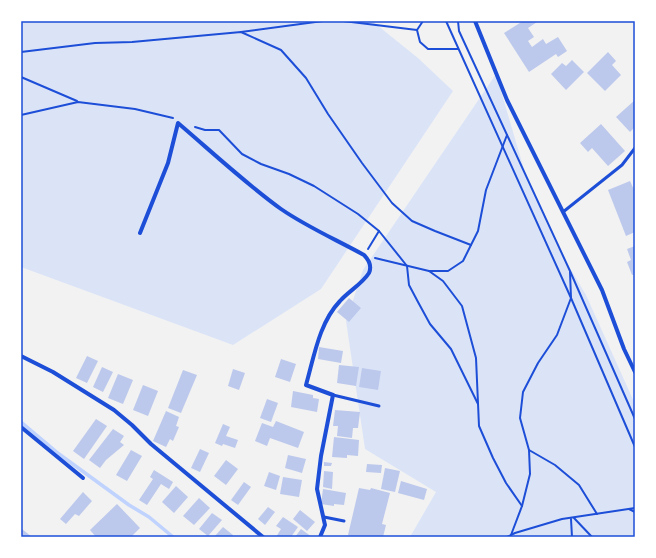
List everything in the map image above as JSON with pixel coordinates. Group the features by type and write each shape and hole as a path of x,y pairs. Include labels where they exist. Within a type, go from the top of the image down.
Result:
{"street":[{"path":"475,21 507,100 602,290 624,349 635,372"},
{"path":"140,234 168,163 178,122 282,210 303,223 364,255 370,263 371,269 369,273 340,301 330,313 319,337 306,385 333,395 316,489 325,525 320,537"},
{"path":"21,356 53,372 114,410 151,444 263,537"},
{"path":"21,427 83,478"}],"lane":[{"path":"563,212 622,165 635,148"},
{"path":"333,395 379,406"},
{"path":"324,517 344,521"}],"path":[{"path":"21,52 88,44 132,42 241,32 323,21"},
{"path":"343,21 418,30"},
{"path":"423,21 418,30 420,42 428,49 458,49"},
{"path":"446,21 570,298 635,448"},
{"path":"458,21 459,30 570,271 635,419"},
{"path":"241,32 281,50 291,61 306,78 328,114 392,203 412,221 471,245"},
{"path":"21,77 78,102 135,109 172,118 178,122"},
{"path":"21,115 78,102"},
{"path":"379,231 364,255 429,271 448,271 463,261 478,231 486,190 507,135"},
{"path":"429,271 443,281 462,306 476,358 479,426 506,483 522,506"},
{"path":"511,535 522,506 530,474 530,450 520,418 523,392 538,363 557,335 570,298 570,271"},
{"path":"530,450 555,465 579,486 597,514"},
{"path":"507,537 515,533 562,520 635,508"},
{"path":"628,509 635,512"},
{"path":"572,537 573,518"},
{"path":"573,518 592,537"},
{"path":"515,533 516,537"}],"shaded area":[{"path":"21,21 372,21 418,58 453,91 321,289 233,345 21,267"},
{"path":"496,74 526,176 557,246 586,295 635,404 635,537 410,537 436,492 365,449 346,321 363,270"}],"building":[{"path":"523,21 537,22 528,28 534,37 528,41 532,47 543,39 546,44 558,37 567,51 558,57 556,54 529,72 504,33"},
{"path":"608,52 616,61 612,65 621,75 605,91 587,73"},
{"path":"572,60 584,72 566,90 551,74 562,63 566,66"},
{"path":"635,100 635,127 630,132 616,117"},
{"path":"601,124 625,151 608,166 592,148 588,152 580,143"},
{"path":"630,181 635,192 635,232 626,236 608,190"},
{"path":"635,246 635,274 632,275 627,262 631,260 627,249"},
{"path":"349,298 361,308 349,322 337,312"},
{"path":"319,347 343,351 341,363 318,359"},
{"path":"87,356 98,361 87,383 76,378"},
{"path":"281,359 296,364 290,382 275,377"},
{"path":"339,365 359,367 356,386 337,383"},
{"path":"102,367 113,372 103,392 93,387"},
{"path":"362,368 381,371 378,390 359,387"},
{"path":"233,369 245,373 239,390 228,386"},
{"path":"183,370 197,375 181,413 168,408"},
{"path":"118,374 133,380 123,404 108,398"},
{"path":"143,385 158,391 148,416 133,410"},
{"path":"293,391 313,395 313,398 319,399 317,412 291,407"},
{"path":"267,399 278,403 271,422 260,418"},
{"path":"335,410 360,412 358,428 353,428 352,438 337,436 338,426 333,426"},
{"path":"166,411 179,417 176,426 179,427 173,441 170,439 166,447 153,441"},
{"path":"96,419 107,426 84,459 73,451"},
{"path":"276,421 304,432 298,448 270,438 267,446 255,441 262,423 273,427"},
{"path":"223,424 230,427 226,436 238,440 235,448 223,444 222,446 215,443"},
{"path":"113,429 124,436 120,442 124,445 106,460 100,468 89,460"},
{"path":"334,437 359,440 358,456 347,455 347,458 332,457"},
{"path":"200,449 209,453 200,472 191,468"},
{"path":"131,450 142,456 127,481 116,475"},
{"path":"288,455 306,459 302,473 285,468"},
{"path":"226,460 238,469 226,485 214,476"},
{"path":"324,462 332,463 331,466 324,466"},
{"path":"367,464 382,465 381,473 366,472"},
{"path":"385,468 400,471 395,492 381,489"},
{"path":"154,470 173,482 169,489 161,484 147,505 139,500 153,479 150,477"},
{"path":"324,471 333,472 332,489 323,487"},
{"path":"269,472 280,476 276,490 264,486"},
{"path":"283,477 302,480 299,497 280,494"},
{"path":"401,481 427,489 424,500 398,493"},
{"path":"244,482 251,487 238,505 231,500"},
{"path":"176,486 188,497 174,513 162,502"},
{"path":"359,488 370,490 371,488 390,493 382,524 386,525 383,537 355,537 348,535"},
{"path":"323,489 346,493 344,505 334,504 334,506 321,504"},
{"path":"83,492 92,501 79,516 75,514 66,524 60,519"},
{"path":"199,498 210,508 194,525 183,516"},
{"path":"117,504 140,528 131,537 96,537 90,530"},
{"path":"268,507 275,512 265,525 258,519"},
{"path":"300,510 315,522 307,531 293,519"},
{"path":"212,513 222,520 208,536 199,529"},
{"path":"283,517 298,527 291,537 276,537 281,529 276,526"},
{"path":"223,527 233,535 232,537 214,537"},
{"path":"22,529 32,537 21,537"},
{"path":"301,529 312,537 295,537"}],"waterway":[{"path":"21,422 59,454 129,505 149,517 173,537"}]}
